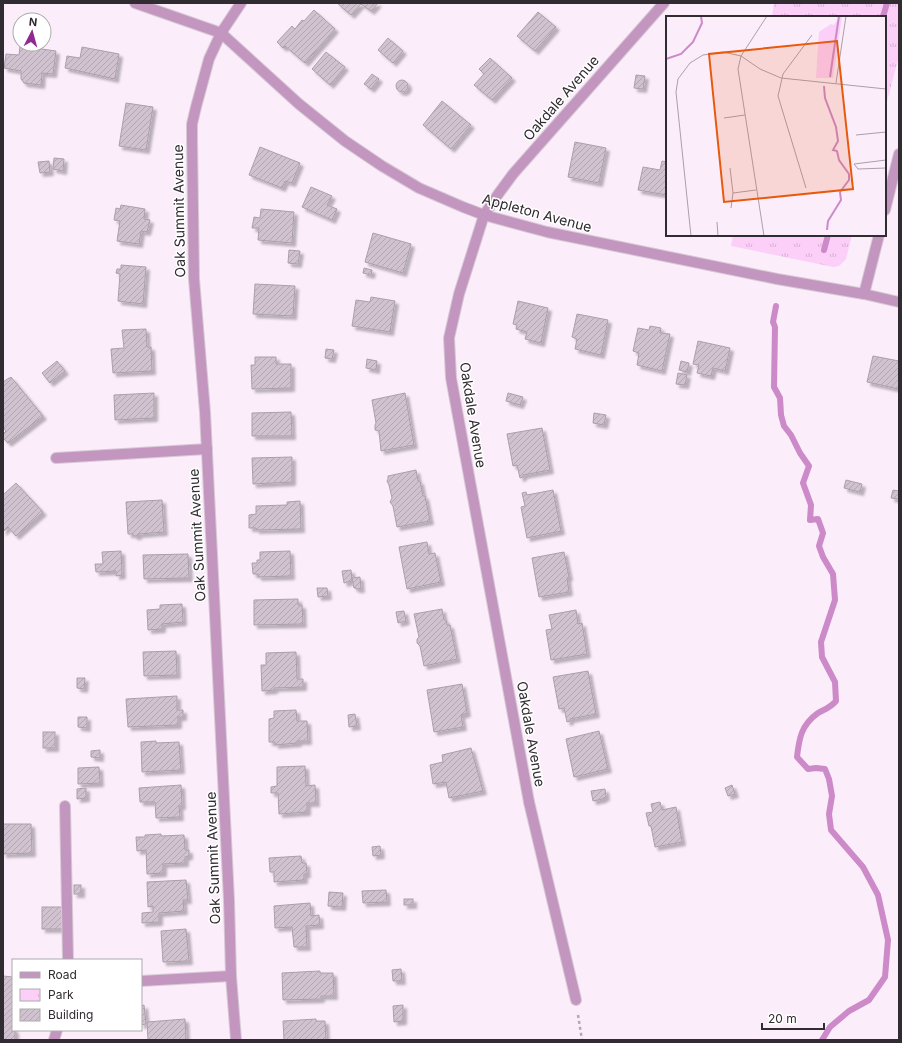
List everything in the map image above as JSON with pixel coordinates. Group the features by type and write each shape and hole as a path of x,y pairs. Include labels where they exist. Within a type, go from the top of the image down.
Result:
{"street":[{"path":"135,3 221,33"},
{"name":"Oak Summit Avenue","path":"236,1040 231,976 230,900 205,412 194,279 192,124 209,59 221,33 242,3"},
{"name":"Oakdale Avenue","path":"576,1000 529,802 451,378 449,338 459,294 484,215 513,174 664,3"},
{"name":"Appleton Avenue","path":"221,33 299,104 345,141 382,166 419,188 484,215 547,232 777,279 864,294 899,302"},
{"path":"886,206 899,154"},
{"path":"864,294 879,236"},
{"path":"56,458 206,449"},
{"path":"64,806 68,959"},
{"path":"142,981 231,976"}],"path":[{"path":"576,1000 582,1040"}],"green space":[{"path":"774,3 899,3 899,56 886,105 886,16 772,16"},
{"path":"733,236 852,236 846,259 839,266 833,267 731,246"}],"building":[{"path":"337,3 378,3 371,11 361,4 351,15"},
{"path":"314,10 335,29 305,63 285,46 283,48 277,42 292,26 295,29 302,20 304,21"},
{"path":"538,12 556,27 535,51 517,36"},
{"path":"388,38 403,51 393,63 378,50"},
{"path":"82,47 119,54 115,79 65,68 67,56 80,58"},
{"path":"56,51 53,74 42,73 41,85 24,83 21,79 21,71 4,68 6,54 19,55 19,52"},
{"path":"326,52 345,67 330,85 312,69"},
{"path":"490,58 512,78 492,100 474,85 484,74 479,69"},
{"path":"372,74 379,79 371,89 364,84"},
{"path":"636,75 645,76 643,89 634,88"},
{"path":"404,80 407,81 407,91 400,92 397,91 396,84 397,81"},
{"path":"442,101 471,125 451,149 423,125"},
{"path":"126,103 153,107 146,150 119,146"},
{"path":"575,142 606,148 599,183 568,177"},
{"path":"260,147 300,163 292,183 285,181 282,188 249,175"},
{"path":"54,158 64,159 63,171 53,169"},
{"path":"49,161 50,172 40,173 38,162"},
{"path":"662,161 666,162 666,195 638,190 643,167 660,170"},
{"path":"311,187 332,196 327,205 337,209 332,220 302,207"},
{"path":"121,205 145,209 144,219 150,220 147,232 141,231 139,244 117,241 120,221 114,220 116,208 120,209"},
{"path":"261,209 294,212 292,243 258,240 259,228 252,228 254,217 260,218"},
{"path":"373,233 411,244 403,273 365,262"},
{"path":"289,250 300,251 298,264 288,263"},
{"path":"121,265 146,267 143,304 118,301 120,274 116,273 117,269 121,269"},
{"path":"364,268 372,270 371,275 363,273"},
{"path":"255,284 295,286 293,316 253,314"},
{"path":"371,297 395,301 390,332 352,326 356,300 370,302"},
{"path":"518,301 548,308 541,343 525,339 527,332 516,329 517,325 513,324"},
{"path":"577,314 608,320 601,355 575,349 577,339 572,337"},
{"path":"650,326 661,328 660,333 670,334 662,371 637,365 639,353 633,351 638,328 649,330"},
{"path":"146,329 147,347 151,347 152,371 113,373 111,349 124,348 122,330"},
{"path":"698,341 730,348 725,371 713,368 711,376 697,373 699,365 693,364"},
{"path":"326,349 334,350 332,359 325,358"},
{"path":"873,356 899,361 899,389 867,382"},
{"path":"255,357 276,357 276,364 291,364 291,388 252,389 251,365 255,365"},
{"path":"367,359 377,361 376,370 366,368"},
{"path":"57,361 65,371 50,383 42,373"},
{"path":"681,361 689,363 687,372 679,370"},
{"path":"678,373 687,375 685,385 676,384"},
{"path":"11,377 43,416 8,443 3,438 3,434 6,431 3,427 3,382"},
{"path":"154,393 154,418 115,420 114,395"},
{"path":"405,393 414,445 381,451 379,431 375,430 376,423 372,400"},
{"path":"508,393 523,397 520,405 506,401"},
{"path":"291,412 292,436 252,436 252,413"},
{"path":"594,413 606,415 604,425 593,423"},
{"path":"542,428 550,470 523,475 523,477 520,478 517,465 513,466 507,434"},
{"path":"292,457 292,482 253,484 252,458"},
{"path":"416,470 423,496 425,496 430,521 397,527 393,506 390,502 392,498 387,481 388,476"},
{"path":"846,480 862,484 860,492 844,488"},
{"path":"16,483 43,512 16,536 8,527 3,532 3,495"},
{"path":"553,490 561,531 527,538 521,507 525,506 522,493 526,492 527,495"},
{"path":"893,490 899,491 899,499 891,498"},
{"path":"162,500 164,532 138,534 138,536 128,534 126,502"},
{"path":"300,501 301,529 256,530 256,528 249,528 249,515 256,514 256,506 287,505 287,502"},
{"path":"427,542 429,554 435,553 441,582 407,589 399,547"},
{"path":"121,551 122,575 116,576 116,571 96,572 95,564 103,564 102,552"},
{"path":"290,551 291,576 258,577 258,574 253,574 252,563 257,563 257,560 260,560 260,552"},
{"path":"564,552 569,577 567,578 569,592 539,597 532,558"},
{"path":"188,554 189,578 144,579 143,555"},
{"path":"351,570 352,581 344,583 342,571"},
{"path":"360,577 361,589 356,589 354,588 352,578"},
{"path":"317,588 327,588 328,596 318,597"},
{"path":"298,599 298,605 302,605 303,624 254,625 254,600"},
{"path":"182,604 183,622 162,624 162,629 148,630 147,610 160,609 160,605"},
{"path":"442,609 444,620 446,620 447,625 450,625 457,659 424,666 420,646 417,643 417,639 419,637 414,614"},
{"path":"576,610 578,624 582,623 587,654 551,660 546,630 552,629 549,615"},
{"path":"404,611 406,621 398,623 396,612"},
{"path":"176,651 177,675 144,676 143,652"},
{"path":"296,652 297,679 303,679 303,687 274,688 274,690 262,691 261,665 266,665 266,653"},
{"path":"588,671 596,714 570,719 570,721 567,722 564,708 559,709 553,677"},
{"path":"77,678 85,678 84,689 77,688"},
{"path":"462,684 467,713 461,715 463,727 434,732 427,690"},
{"path":"177,696 177,710 183,710 183,717 178,717 178,725 128,727 126,699"},
{"path":"296,710 297,721 307,721 308,741 298,741 298,743 275,745 275,742 269,742 269,719 274,718 274,711"},
{"path":"355,714 357,726 349,727 348,715"},
{"path":"78,717 87,717 87,728 78,727"},
{"path":"599,731 608,769 574,777 566,739"},
{"path":"43,732 55,732 55,748 43,748"},
{"path":"156,741 156,743 179,742 181,770 142,772 141,742"},
{"path":"471,748 483,791 449,798 446,782 433,784 430,765 443,762 442,755"},
{"path":"100,750 100,758 91,757 91,751"},
{"path":"305,766 306,786 315,785 316,803 307,803 307,812 279,814 278,793 271,793 271,787 277,786 277,767"},
{"path":"99,767 100,783 78,784 78,768"},
{"path":"181,785 182,806 179,806 180,817 156,818 155,802 140,802 139,788"},
{"path":"732,785 735,794 728,796 725,788"},
{"path":"86,788 86,798 77,799 77,789"},
{"path":"605,789 606,797 593,801 591,791"},
{"path":"660,802 662,810 676,807 682,842 655,847 651,826 649,826 646,813 653,812 651,804"},
{"path":"3,824 31,824 32,853 3,854"},
{"path":"161,834 161,836 184,835 185,850 189,850 189,856 185,857 185,863 163,864 163,873 147,874 146,850 137,851 136,837"},
{"path":"380,846 381,855 373,856 372,847"},
{"path":"301,856 302,863 306,863 307,874 304,874 304,880 274,882 274,872 270,872 269,858"},
{"path":"186,880 188,900 183,900 184,911 159,913 159,922 142,923 142,913 153,912 153,906 148,907 147,882"},
{"path":"74,885 81,885 81,894 74,894"},
{"path":"386,890 387,902 363,903 362,891"},
{"path":"329,892 343,893 342,907 328,906"},
{"path":"404,899 413,899 413,905 404,905"},
{"path":"310,903 311,916 319,915 320,925 306,926 307,947 294,947 292,927 275,928 274,906"},
{"path":"42,907 63,907 63,929 42,929"},
{"path":"186,929 189,961 163,962 161,931"},
{"path":"401,969 402,981 393,981 392,970"},
{"path":"320,971 320,973 333,973 334,996 321,996 321,999 283,1000 282,973"},
{"path":"3,976 12,977 12,1031 15,1031 15,1040 3,1040"},
{"path":"144,1005 146,1024 142,1025 142,1006"},
{"path":"403,1005 403,1021 394,1022 393,1006"},
{"path":"185,1019 186,1040 148,1040 147,1022"},
{"path":"316,1019 316,1021 325,1021 326,1040 284,1040 283,1021"}],"waterway":[{"path":"883,16 887,3"},
{"path":"824,250 828,236"},
{"path":"776,306 773,322 775,327 774,387 780,398 781,415 784,426 809,466 803,483 811,505 810,520 818,519 823,533 819,546 823,557 833,574 835,600 821,642 822,657 835,682 836,701 830,707 818,713 804,727 800,738 797,757 808,769 825,769 829,779 832,796 829,814 831,830 863,867 878,895 888,940 885,977 869,1000 849,1011 830,1027 822,1040"}]}
